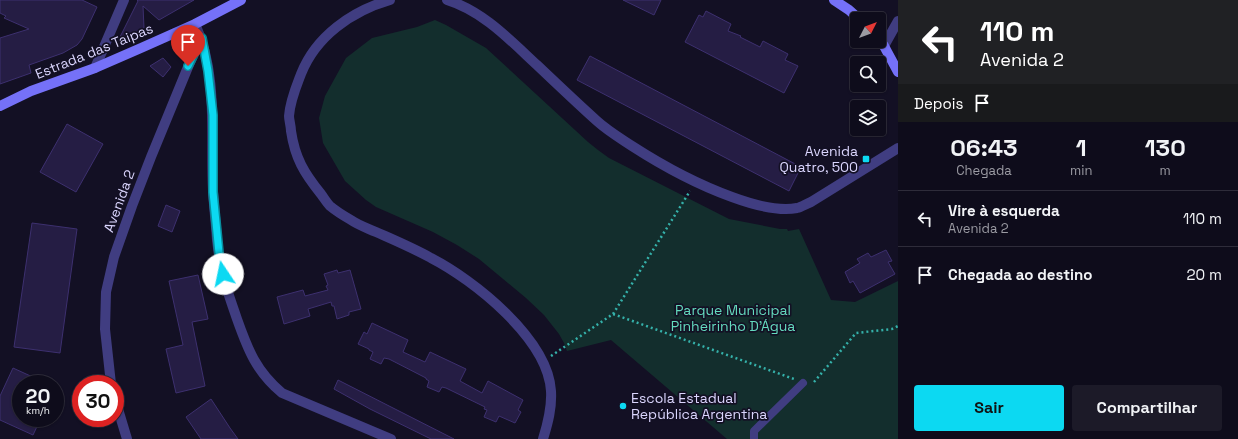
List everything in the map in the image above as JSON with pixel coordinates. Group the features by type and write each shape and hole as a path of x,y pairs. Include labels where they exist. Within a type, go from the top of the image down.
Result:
{"main road":[{"name":"Estrada das Taipas","path":"0,106 32,91 95,68 195,24 241,0"},
{"path":"834,0 852,12"},
{"path":"884,48 898,72"}],"street":[{"path":"95,68 124,0"},
{"path":"390,0 375,4 354,14 334,28 317,47 304,67 294,92 289,116 292,139 298,160 311,182 330,205 352,221 432,258 465,278 495,303 523,331 538,353 547,371 551,390 551,410 543,439"},
{"path":"447,0 470,9 486,20 518,47 598,122 674,172 712,190 727,195 765,207 783,209 797,208 811,202 898,148"},
{"path":"886,36 898,21"},
{"path":"195,24 202,38 208,71 213,115 213,192 220,263 229,295 255,362 271,384 282,393 391,439"},
{"name":"Avenida 2","path":"110,375 105,329 106,292 114,257 148,164 188,66 202,38"},
{"path":"123,427 127,439"}],"lane":[{"path":"754,439 754,431 803,382"}],"path":[{"path":"542,362 613,314 695,182"},
{"path":"613,314 811,385 856,333 892,329 898,326"}],"green space":[{"name":"Parque Municipal Pinheirinho D'Água","path":"435,20 486,48 588,142 609,158 729,219 787,229 788,231 799,229 831,300 855,302 898,281 898,439 727,439 611,340 567,351 559,334 544,315 479,259 433,232 376,207 345,181 323,143 319,118 325,96 346,58 372,38 417,27"}],"building":[{"path":"0,0 82,0 97,7 82,39 77,45 63,53 29,65 31,73 0,84 0,38 29,29 4,18 6,16 0,13"},
{"path":"137,0 194,0 159,20 143,6 144,28 118,41 138,1"},
{"path":"623,0 661,0 654,15"},
{"path":"706,11 731,24 728,31 741,36 740,37 760,47 763,41 788,54 785,60 798,66 784,93 685,42 699,15 703,17"},
{"path":"590,56 801,167 789,191 577,80"},
{"path":"163,58 171,67 163,77 150,66"},
{"path":"67,124 103,144 76,192 40,172"},
{"path":"166,205 180,211 172,232 158,226"},
{"path":"32,223 77,229 60,353 14,347"},
{"path":"886,250 892,261 888,262 895,274 860,293 853,281 850,283 845,272 860,263 857,259 868,253 871,257"},
{"path":"337,270 338,273 350,270 361,309 349,312 349,315 337,319 334,306 332,306 331,302 308,309 310,316 284,324 277,297 303,290 305,296 328,290 326,286 328,285 324,274"},
{"path":"198,275 208,319 192,322 205,386 176,393 166,349 183,345 169,281"},
{"path":"372,323 408,340 403,352 425,362 430,352 466,369 460,381 482,393 488,381 523,400 518,410 521,412 515,423 499,416 496,422 484,417 487,410 484,409 485,407 446,388 442,387 439,392 427,387 429,381 426,378 389,359 384,358 381,364 370,359 373,352 358,344 364,332 367,334"},
{"path":"13,368 28,375 12,375 12,425 0,420 0,396"},
{"path":"338,380 454,439 431,439 370,409 334,389"},
{"path":"211,399 238,439 201,439 186,417"},
{"path":"15,427 37,427 33,435"}],"place":[{"name":"Avenida Quatro, 500","path":"866,159"},
{"name":"Escola Estadual República Argentina","path":"623,406"}],"route":[{"path":"188,66 202,38 208,71 213,115 213,192 220,263 223,274"}]}
